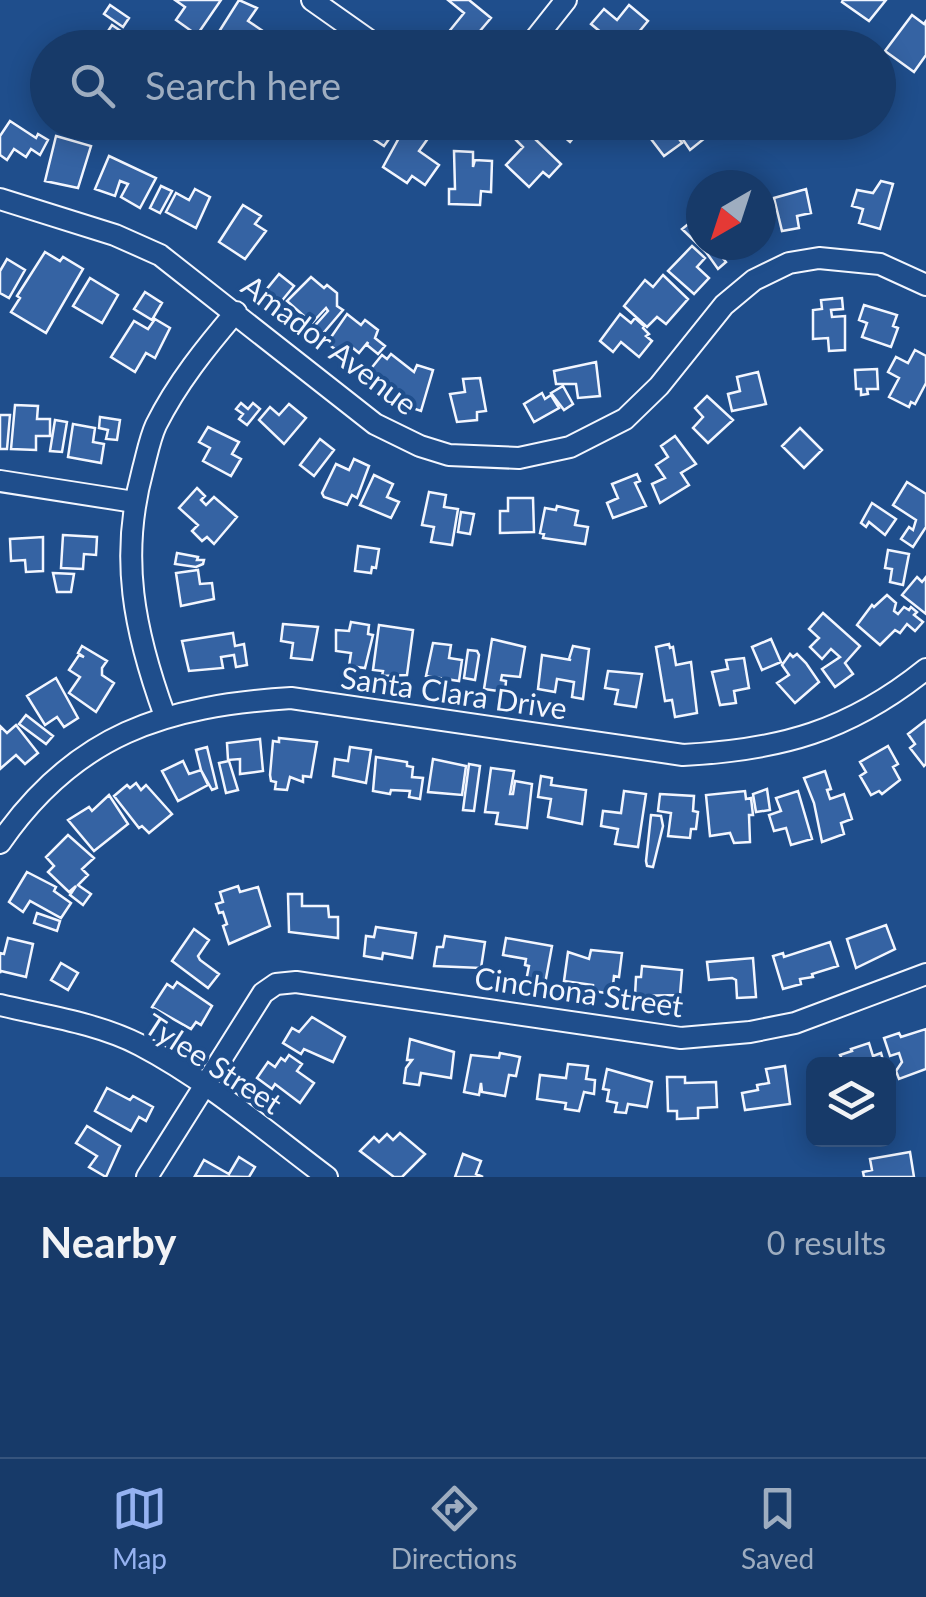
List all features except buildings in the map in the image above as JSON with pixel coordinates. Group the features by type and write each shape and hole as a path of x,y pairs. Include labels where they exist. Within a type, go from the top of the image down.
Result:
{"street":[{"path":"312,0 354,30"},
{"path":"542,30 566,0"},
{"name":"Amador Avenue","path":"0,199 116,235 160,255 376,424 448,455 519,458 570,447 626,419 659,386 724,305 754,280 789,263 819,258 880,264 926,285"},
{"path":"165,716 146,666 134,612 134,502 154,428 194,361 236,312"},
{"path":"0,481 134,502"},
{"name":"Santa Clara Drive","path":"0,843 22,811 62,773 105,743 165,716 227,702 291,698 684,755 740,752 792,742 836,726 926,669"},
{"name":"Cinchona Street","path":"205,1086 263,993 276,984 296,982 682,1038 750,1032 795,1022 926,974"},
{"name":"Tylee Street","path":"0,1004 86,1025 138,1044 205,1086 327,1177"},
{"path":"148,1177 205,1086"}]}
